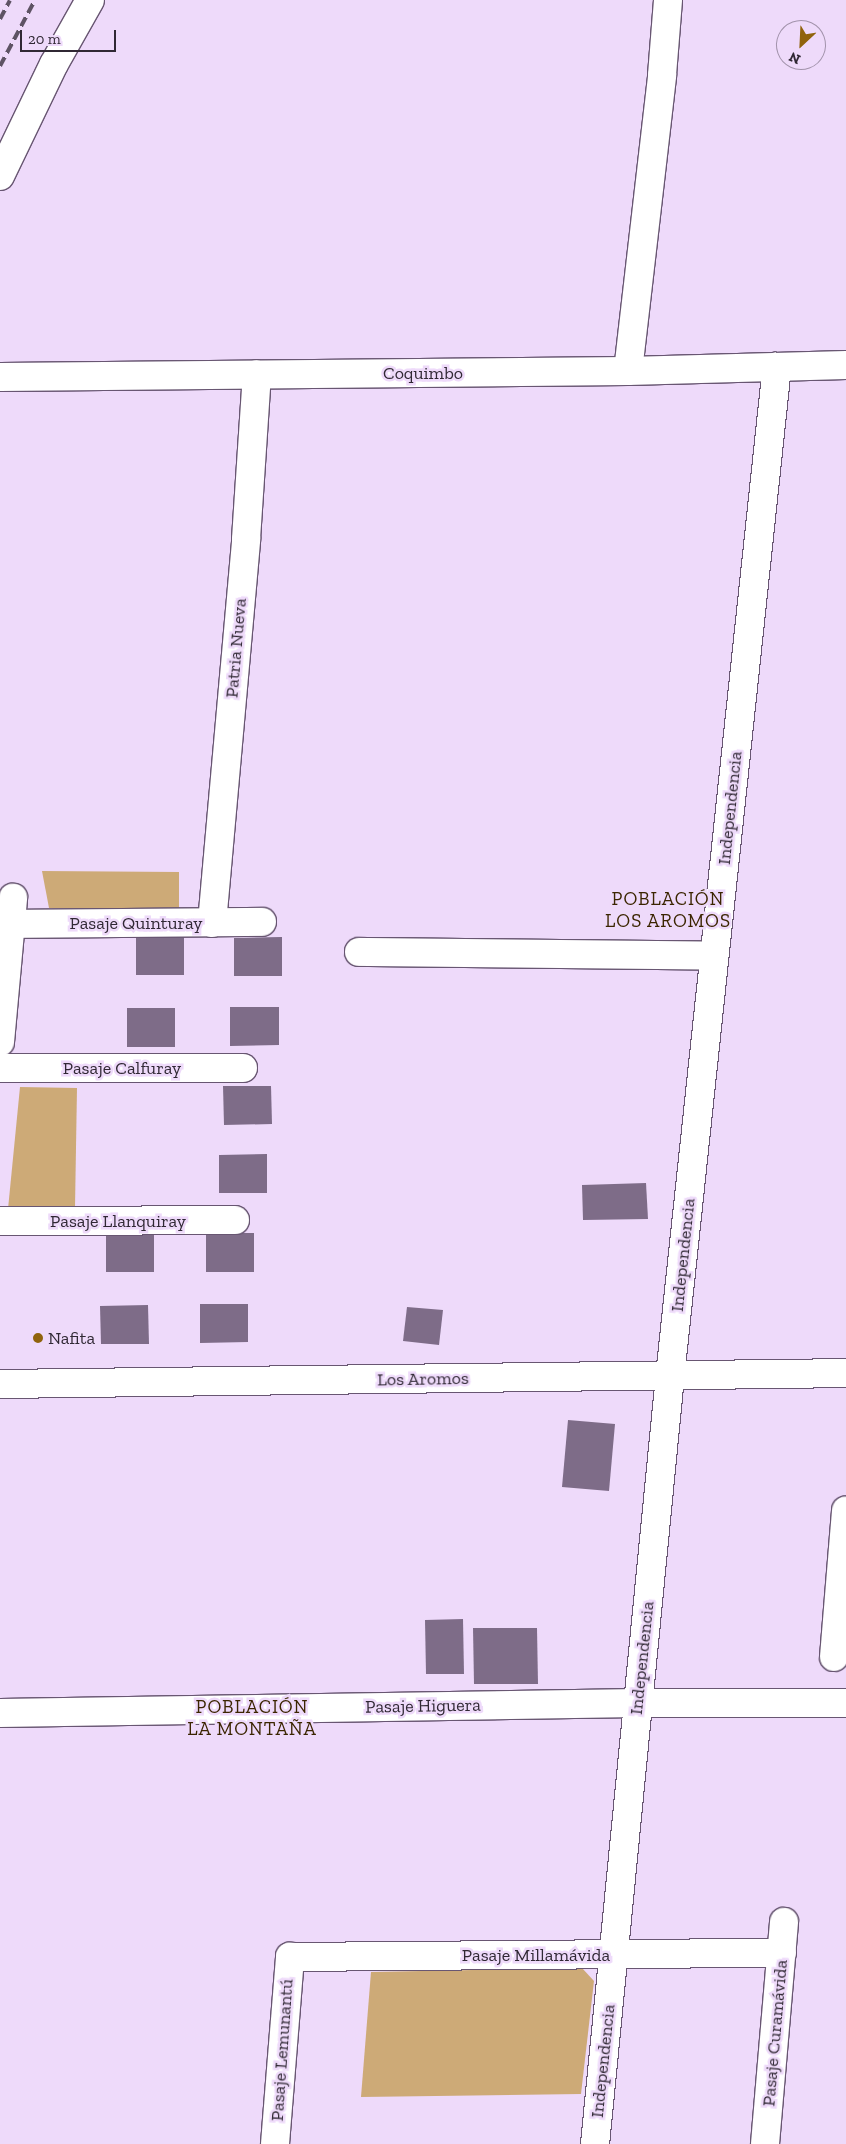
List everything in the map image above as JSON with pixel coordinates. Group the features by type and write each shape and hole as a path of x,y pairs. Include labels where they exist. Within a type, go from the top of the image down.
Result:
{"street":[{"path":"0,176 54,64 90,0"},
{"path":"628,371 662,76 668,0"},
{"name":"Coquimbo","path":"0,377 628,371 846,365"},
{"name":"Independencia","path":"595,2144 670,1376 777,367"},
{"name":"Patria Nueva","path":"212,922 246,540 257,374"},
{"name":"Pasaje Quinturay","path":"0,1042 12,911 212,922 262,922"},
{"path":"360,952 714,956"},
{"name":"Pasaje Calfuray","path":"0,1068 244,1068"},
{"name":"Pasaje Llanquiray","path":"0,1221 235,1220"},
{"name":"Los Aromos","path":"0,1384 846,1373"},
{"path":"834,1657 846,1510"},
{"name":"Pasaje Higuera","path":"0,1713 638,1703 846,1703"},
{"name":"Pasaje Curamávida","path":"765,2144 784,1922"},
{"name":"Pasaje Millamávida","path":"290,1957 782,1952"},
{"name":"Pasaje Lemunantú","path":"275,2144 290,1957"}],"shaded area":[{"path":"42,871 179,872 179,911 49,908"},
{"path":"20,1087 77,1088 75,1207 8,1209"},
{"path":"582,1968 594,1981 581,2094 361,2097 371,1972"}],"building":[{"path":"184,936 184,975 136,975 136,937"},
{"path":"282,937 282,976 234,976 234,938"},
{"path":"230,1007 279,1007 279,1045 230,1046"},
{"path":"127,1008 175,1008 175,1047 127,1047"},
{"path":"223,1086 271,1086 272,1124 224,1125"},
{"path":"267,1154 267,1193 219,1193 219,1155"},
{"path":"646,1183 648,1219 583,1220 582,1185"},
{"path":"154,1232 154,1272 106,1272 106,1233"},
{"path":"206,1233 254,1233 254,1272 206,1272"},
{"path":"200,1304 248,1304 248,1342 200,1343"},
{"path":"148,1305 149,1344 101,1344 100,1306"},
{"path":"407,1307 443,1310 439,1345 403,1341"},
{"path":"568,1420 615,1424 609,1491 562,1487"},
{"path":"463,1619 464,1674 426,1674 425,1620"},
{"path":"473,1628 537,1628 538,1684 474,1684"}],"railway":[{"path":"0,19 10,0"},
{"path":"0,66 35,0"}],"place":[{"name":"Nafita","path":"38,1338"}],"district":[{"name":"POBLACIÓN LOS AROMOS","path":"668,910"},
{"name":"POBLACIÓN LA MONTAÑA","path":"252,1718"}]}
